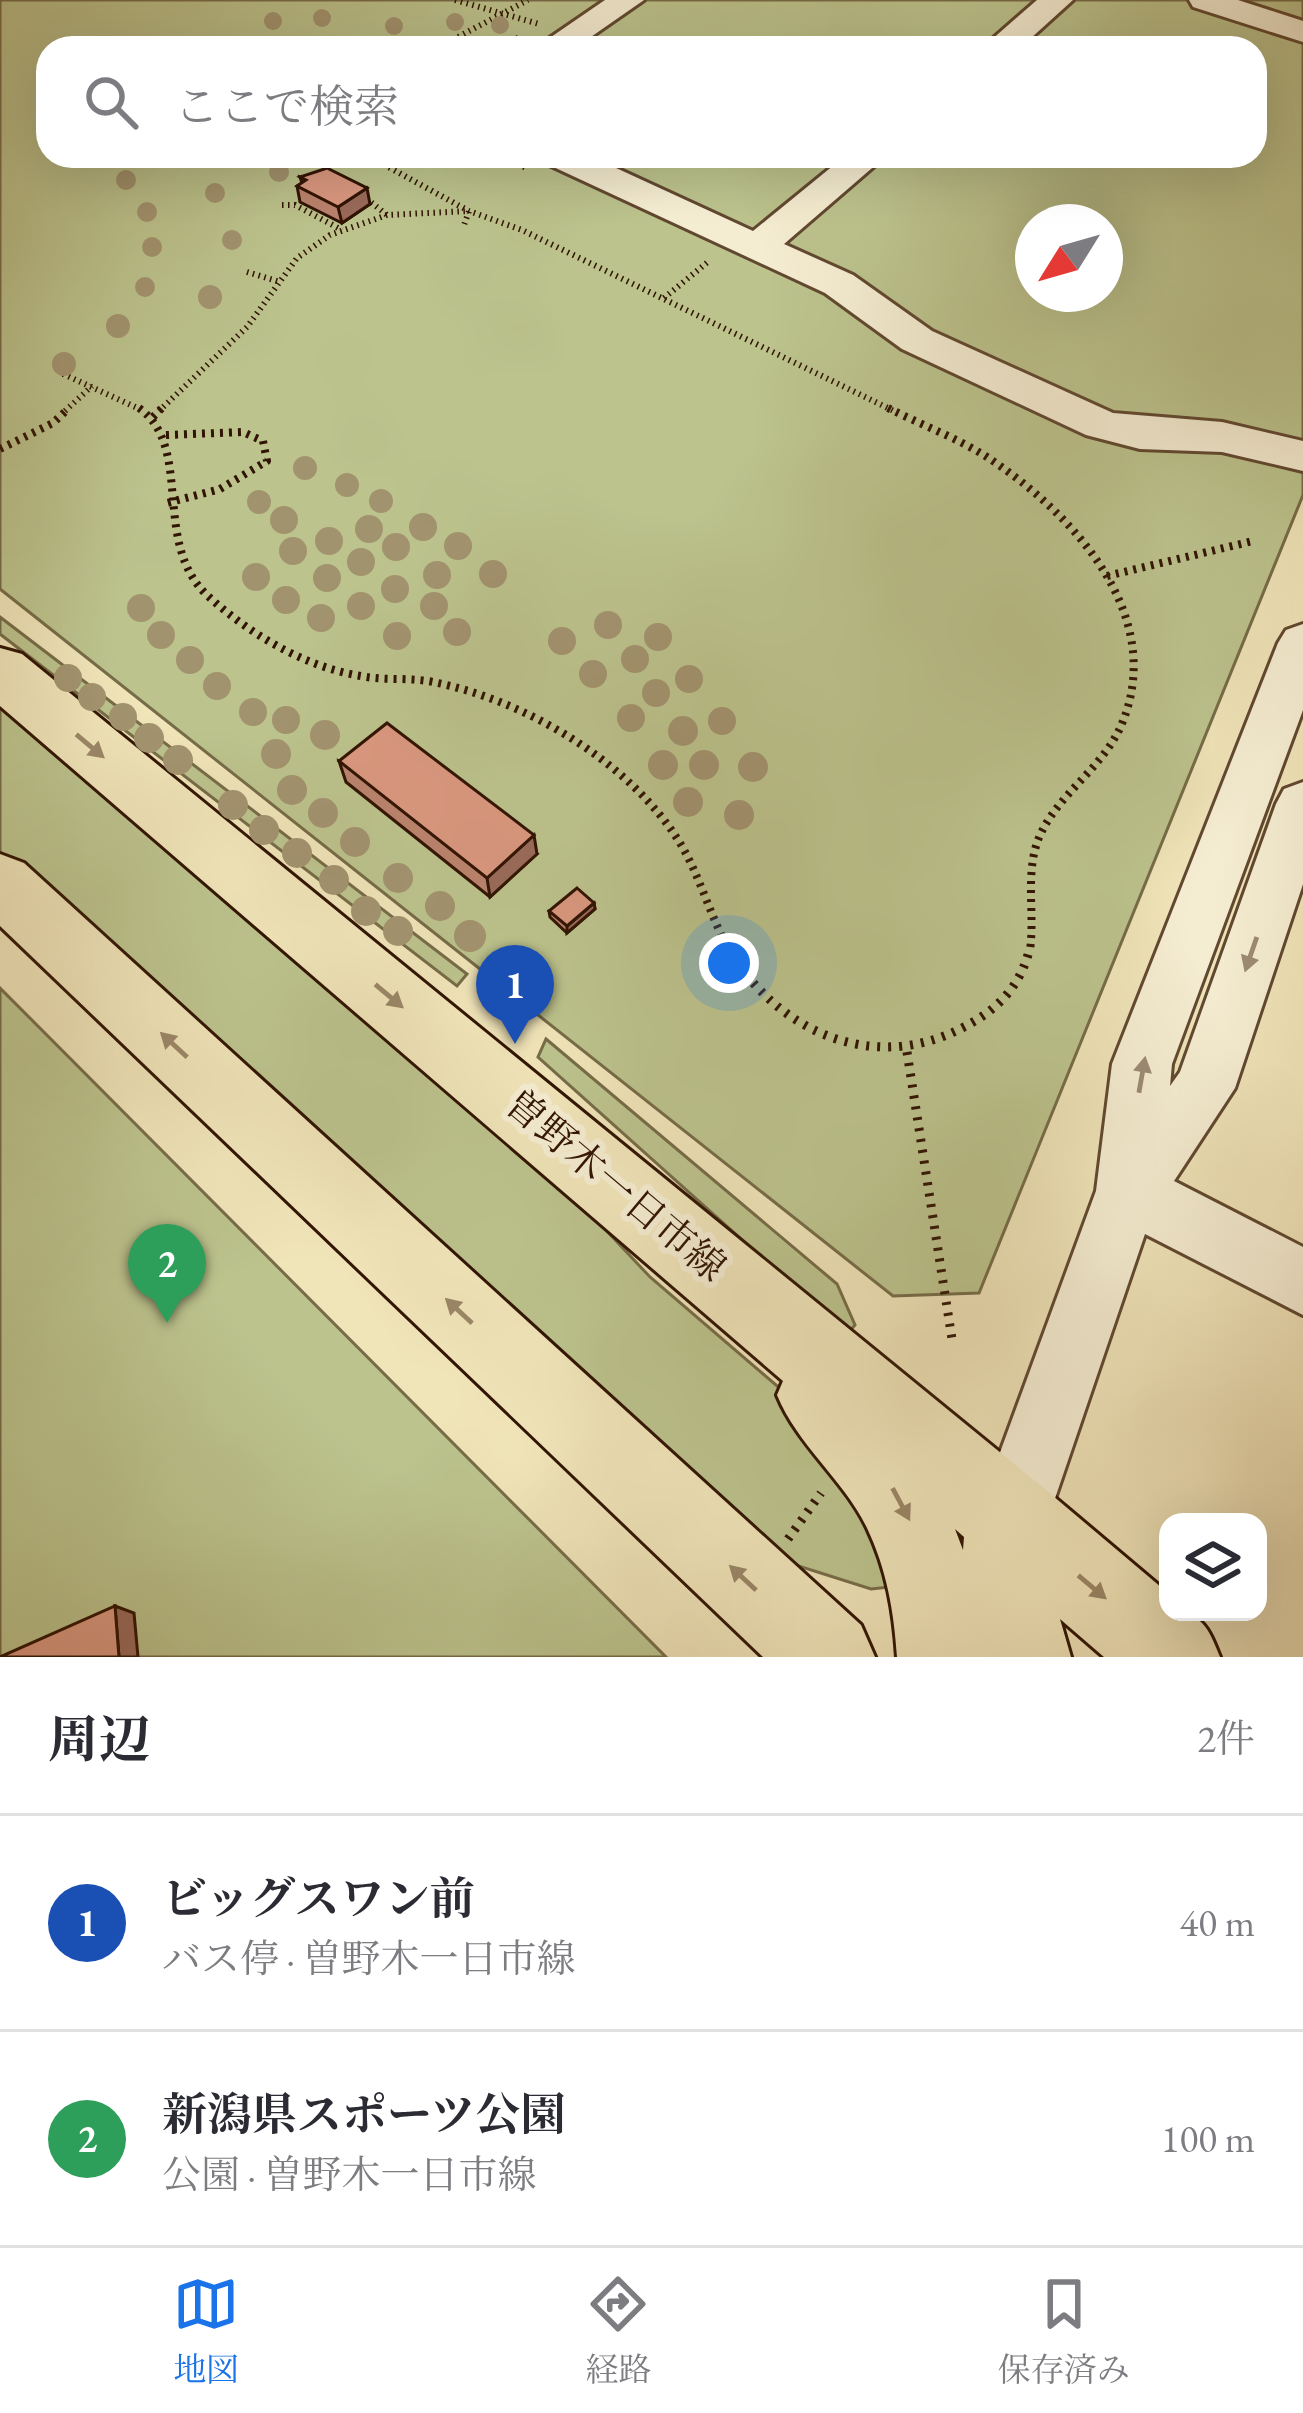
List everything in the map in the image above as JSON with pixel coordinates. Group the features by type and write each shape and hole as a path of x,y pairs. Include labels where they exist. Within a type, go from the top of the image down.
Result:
{"main road":[{"name":"曽野木一日市線","path":"0,670 1174,1657"},
{"path":"0,883 830,1657"},
{"path":"761,1306 830,1412 875,1460 900,1499 938,1601 943,1657"},
{"path":"1010,1516 1006,1585 1025,1657"}],"street":[{"path":"546,36 628,0"},
{"path":"1014,36 1057,0"},
{"path":"1205,0 1303,32"},
{"path":"586,168 839,284 916,340 1101,425 1140,434 1222,436 1303,456"},
{"path":"757,247 853,168"},
{"path":"963,1657 1128,1191 1142,1064 1302,650"},
{"path":"1128,1191 1205,1088 1303,804"},
{"path":"1128,1191 1303,1282"}],"path":[{"path":"454,0 504,14 546,36"},
{"path":"461,36 528,0"},
{"path":"63,374 153,417 166,436 167,503 175,547 201,591 256,632 304,658 358,676 403,677 471,693 570,739 604,762 669,826 700,874 732,956 759,991 808,1029 855,1046 907,1052 978,1021 1002,1002 1025,967 1035,931 1033,858 1040,835 1110,752 1135,681 1132,632 1107,576 1064,518 984,455 522,230 469,211 390,168"},
{"path":"359,193 387,215"},
{"path":"282,205 295,205 342,230"},
{"path":"153,417 248,327 297,258 342,230 387,215 469,211"},
{"path":"463,228 469,211"},
{"path":"664,298 713,257"},
{"path":"247,272 280,283"},
{"path":"0,449 53,423 92,386"},
{"path":"166,436 243,432 263,441 267,461 244,480 210,496 167,503"},
{"path":"1107,576 1253,541"},
{"path":"907,1052 952,1339"},
{"path":"773,1560 823,1489"}],"green space":[{"path":"0,0 1303,0 1303,495 979,1293 893,1296 0,589"},
{"path":"0,617 467,974 457,986 0,634"},
{"path":"0,694 512,1130 650,1277 825,1427 899,1586 871,1589 792,1564 0,856"},
{"path":"0,988 666,1657 0,1657"},
{"path":"546,1039 837,1284 855,1325 847,1334 538,1057"}],"building":[{"path":"327,168 367,188 338,207 297,186 306,180 300,177"},
{"path":"387,723 534,835 487,878 339,761"},
{"path":"577,888 594,903 567,926 549,911"},
{"path":"115,1606 119,1657 0,1657"}],"place":[{"name":"ビッグスワン前","path":"515,1044"},
{"name":"新潟県スポーツ公園","path":"167,1323"}]}
